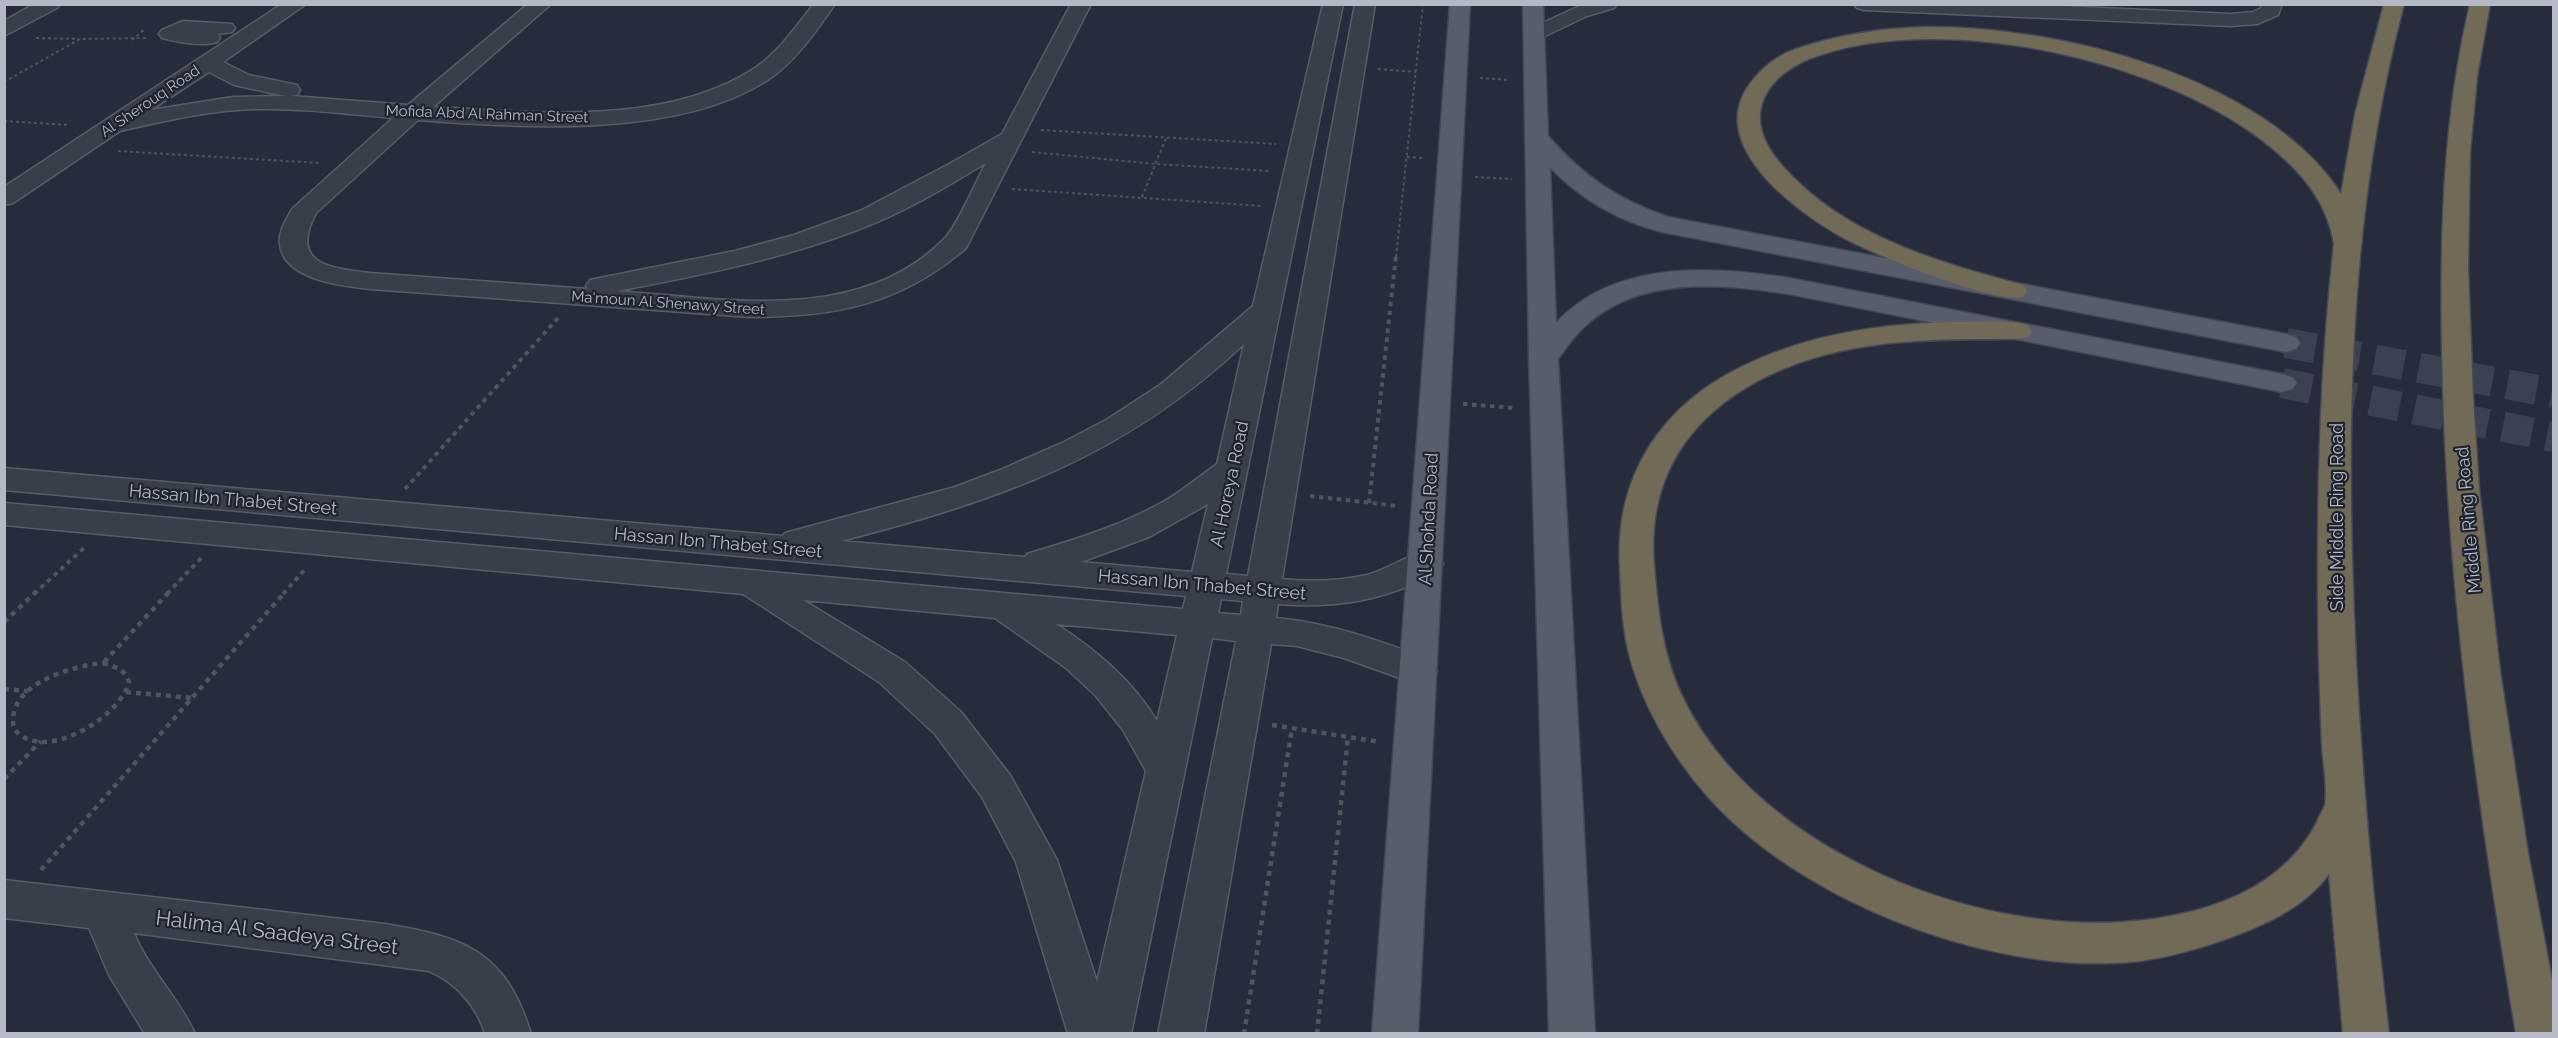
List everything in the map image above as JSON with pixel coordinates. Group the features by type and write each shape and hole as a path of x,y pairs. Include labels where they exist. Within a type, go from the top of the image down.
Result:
{"highway":[{"name":"Side Middle Ring Road","path":"2366,1034 2354,923 2337,660 2335,487 2338,352 2347,244 2363,128 2378,59 2394,4"},
{"name":"Middle Ring Road","path":"2480,4 2466,78 2457,178 2454,280 2458,406 2471,567 2486,703 2539,1034"},
{"path":"2013,291 1950,273 1892,250 1837,223 1801,199 1766,163 1750,133 1750,105 1762,81 1773,71 1803,54 1842,42 1909,34 1946,34 2024,41 2105,58 2144,70 2208,96 2249,118 2277,137 2307,166 2330,197 2345,229 2347,244"},
{"path":"2018,331 1900,333 1830,344 1797,353 1739,378 1700,406 1673,433 1657,457 1646,482 1638,510 1635,540 1640,614 1646,650 1659,688 1680,728 1708,768 1739,803 1781,837 1829,869 1882,895 1939,918 1998,933 2056,943 2113,945 2167,940 2214,928 2254,909 2281,893 2304,875 2321,853 2345,805"}],"main road":[{"name":"Al Shohda Road","path":"1395,1034 1460,4"},
{"path":"1533,19 1543,358 1572,1034"},
{"path":"1536,137 1565,171 1587,189 1620,208 1662,224 2286,342"},
{"path":"1543,358 1576,320 1605,300 1642,285 1687,278 1763,281 2282,383"}],"street":[{"path":"4,14 22,4"},
{"path":"15,36 50,4"},
{"name":"Al Sherouq Road","path":"75,125 262,4"},
{"name":"Al Sherouq Road","path":"4,198 296,4"},
{"name":"Ma'moun Al Shenawy Street","path":"542,4 420,106 305,209 293,226 291,243 298,257 314,269 339,278 784,310 855,299 888,289 916,275 940,259 957,243 1081,4"},
{"name":"Mofida Abd Al Rahman Street","path":"209,63 232,76 265,86 292,90 420,106 576,119 617,117 660,111 701,101 737,87 764,71 783,55 825,4"},
{"name":"Al Horeya Road","path":"1107,1034 1208,585 1333,4"},
{"path":"1181,1034 1263,590 1365,4"},
{"path":"1864,4 2231,20 2257,18 2265,15 2272,5 2282,16 2284,26"},
{"path":"1533,19 1564,18 1601,5"},
{"path":"2054,13 2104,27 2160,37"},
{"path":"172,36 169,34 171,32 183,27 217,33"},
{"name":"Mofida Abd Al Rahman Street","path":"113,126 195,109 273,102 605,107 641,103 676,96 707,85 733,72 757,51"},
{"path":"565,296 738,258 812,237 868,216 917,193 1012,138"},
{"path":"777,547 990,486 1052,459 1108,431 1157,401 1197,370 1267,308"},
{"path":"1015,568 1080,551 1139,528 1190,500 1233,468"},
{"name":"Hassan Ibn Thabet Street","path":"4,479 1306,594 1348,592 1388,583 1426,564"},
{"name":"Hassan Ibn Thabet Street","path":"4,514 1297,633 1338,641 1378,653 1419,671"},
{"path":"751,584 892,672 948,723 996,786 1036,860 1091,1034"},
{"path":"1000,606 1051,636 1096,674 1136,718 1166,771"},
{"name":"Halima Al Saadeya Street","path":"9,899 385,944 436,953 477,977 504,1013 508,1034"},
{"path":"106,911 112,937 123,961 172,1034"}],"path":[{"path":"1369,503 1423,4"},
{"path":"15,36 132,40 172,36"},
{"path":"4,82 80,39"},
{"path":"1354,67 1416,72"},
{"path":"1456,76 1535,82"},
{"path":"4,121 75,125"},
{"path":"1012,138 1166,138 1300,159"},
{"path":"1012,138 1155,164 1300,159"},
{"path":"1142,198 1166,138"},
{"path":"79,149 353,165"},
{"path":"1450,176 1538,180"},
{"path":"987,187 1290,208"},
{"path":"385,512 565,296"},
{"path":"1436,402 1547,410"},
{"path":"1280,493 1429,510"},
{"path":"4,622 109,525"},
{"path":"103,663 223,535"},
{"path":"9,899 194,698 327,544"},
{"path":"103,663 114,664 128,675 129,683 119,704 93,725 75,733 41,741 26,740 14,735 10,726 14,709 29,691 57,673 73,667 103,663"},
{"path":"4,689 29,691"},
{"path":"126,692 194,698"},
{"path":"1239,720 1414,747"},
{"path":"1244,1034 1292,728"},
{"path":"1317,1034 1348,737"},
{"path":"4,780 41,741"}],"tunnel":[{"path":"2286,343 2554,393"},
{"path":"2282,383 2554,437"}]}
